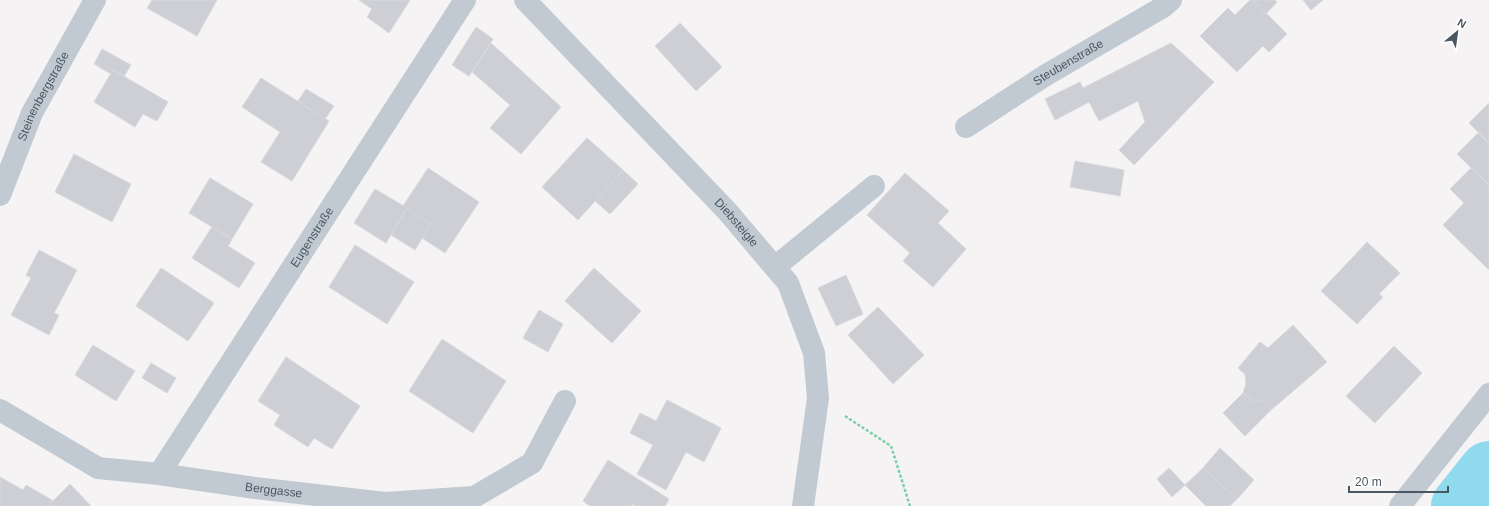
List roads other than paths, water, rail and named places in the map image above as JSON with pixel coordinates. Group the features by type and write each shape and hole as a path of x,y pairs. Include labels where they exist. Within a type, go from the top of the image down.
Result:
{"street":[{"name":"Steinenbergstraße","path":"0,195 32,113 95,0"},
{"name":"Eugenstraße","path":"160,474 465,0"},
{"name":"Diebsteigle","path":"525,0 728,211 788,283 814,353 818,398 803,506"},
{"name":"Steubenstraße","path":"966,127 1046,75 1163,7 1171,0"},
{"path":"775,267 874,186"},
{"path":"1400,506 1489,394"},
{"name":"Berggasse","path":"0,410 98,468 160,474 255,488 385,503 474,497 532,463 565,401"}],"waterway":[{"path":"1461,506 1489,471"}]}
